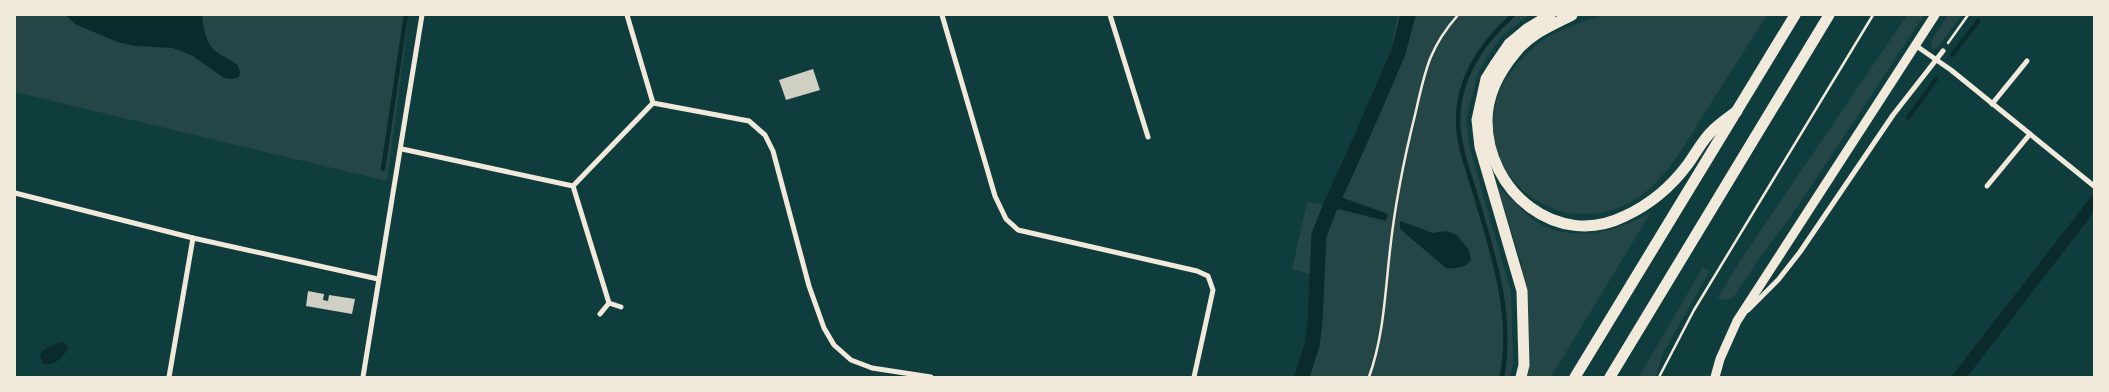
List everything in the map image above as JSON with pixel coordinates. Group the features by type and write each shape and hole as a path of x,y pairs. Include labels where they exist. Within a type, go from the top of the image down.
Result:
{"highway":[{"path":"1521,377 1524,365 1522,290 1480,147 1477,120 1486,79 1509,44 1527,29 1550,15"},
{"path":"1572,15 1532,36 1516,51 1495,83 1487,120 1490,145 1502,178 1522,201 1543,216 1571,225 1597,224 1624,218 1663,194 1686,167 1712,130 1737,111"},
{"path":"1575,377 1795,15"},
{"path":"1610,377 1829,15"}],"street":[{"path":"363,377 378,279 402,149 422,15"},
{"path":"627,15 654,103"},
{"path":"942,15 995,196 1006,220 1018,230 1197,271 1208,276 1213,290 1194,377"},
{"path":"1110,15 1148,136"},
{"path":"1715,377 1720,359 1737,321 1935,15"},
{"path":"1915,45 2094,186"},
{"path":"1737,321 1778,280 1800,252 1892,115 1943,50"},
{"path":"1992,104 2027,61"},
{"path":"573,186 654,103"},
{"path":"654,103 749,121 765,135 772,151 809,286 824,328 834,345 851,360 872,368 931,377"},
{"path":"1987,186 2030,134"},
{"path":"402,149 573,186"},
{"path":"573,186 609,303"},
{"path":"15,193 193,238 378,279"},
{"path":"169,377 193,238"},
{"path":"609,303 621,307"},
{"path":"600,314 609,303"}],"path":[{"path":"1369,377 1380,340 1396,206 1423,81 1436,43 1445,28 1458,15"},
{"path":"1659,377 1694,310 1873,15"},
{"path":"1943,50 1968,15"}],"shaded area":[{"path":"15,15 409,15 387,181 15,92"},
{"path":"66,15 202,15 204,30 209,44 215,51 233,61 239,67 239,77 232,79 224,78 193,56 173,48 135,46 117,42 75,24"},
{"path":"1398,15 1529,15 1501,37 1487,57 1477,75 1466,120 1470,149 1511,292 1513,364 1510,377 1302,377 1312,345 1317,276 1292,269 1307,202 1325,205 1390,52"},
{"path":"1606,15 1767,15 1672,164 1656,182 1648,190 1614,209 1581,214 1549,207 1522,190 1503,165 1493,135 1496,102 1513,69 1537,44 1561,31"},
{"path":"1907,15 1924,15 1798,206 1735,295 1731,299 1722,300 1718,297 1738,264"},
{"path":"1948,15 1962,15 1938,47 1933,50 1931,49 1932,40"},
{"path":"1497,185 1537,222 1565,233 1595,233 1610,230 1651,212 1551,377 1524,377 1526,300 1521,262"},
{"path":"2094,193 2094,212 1967,377 1951,377"},
{"path":"1335,195 1388,214 1386,221 1330,207"},
{"path":"1400,221 1433,233 1446,231 1457,235 1469,250 1471,260 1463,266 1446,268 1400,229"},
{"path":"1703,267 1709,272 1664,351 1655,377 1639,377"},
{"path":"60,342 65,343 68,348 64,355 51,364 43,364 40,356 42,351"}],"building":[{"path":"813,69 820,90 786,100 779,80"},
{"path":"308,291 324,294 323,300 328,301 329,295 355,299 352,314 306,306"}],"waterway":[{"path":"383,169 406,15"},
{"path":"1302,377 1312,345 1315,323 1319,235 1398,53 1408,15"},
{"path":"1502,377 1505,329 1499,282 1488,236 1463,155 1458,120 1459,105 1467,75 1482,49 1513,15"},
{"path":"1952,55 1978,21"},
{"path":"1908,118 1936,79"}]}
